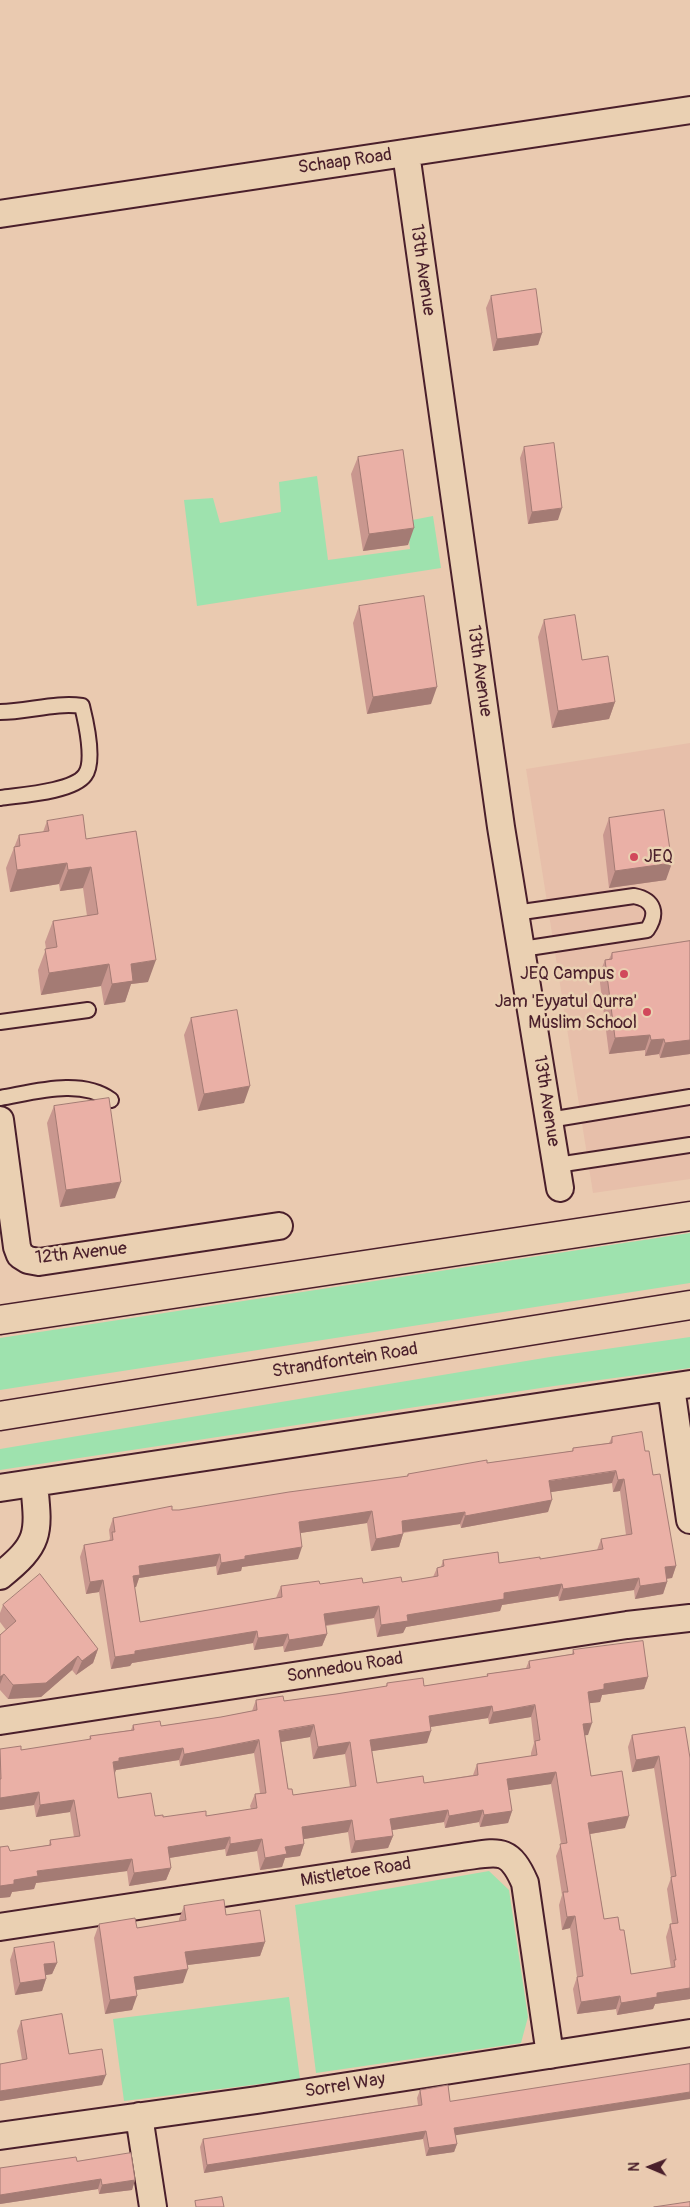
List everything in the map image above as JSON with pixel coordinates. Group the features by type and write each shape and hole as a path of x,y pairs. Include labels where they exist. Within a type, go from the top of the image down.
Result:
{"main road":[{"path":"0,1320 690,1216"},
{"name":"Strandfontein Road","path":"0,1416 690,1305"}],"street":[{"name":"Schaap Road","path":"0,214 690,110"},
{"name":"13th Avenue","path":"406,153 515,913 559,1177"},
{"name":"12th Avenue","path":"0,1120 17,1247 20,1255 28,1260 40,1262 279,1226"},
{"path":"0,1488 680,1385 690,1520"},
{"path":"0,1576 24,1557 35,1536 36,1508 34,1483"},
{"name":"Sonnedou Road","path":"0,1721 690,1618"},
{"name":"Mistletoe Road","path":"0,1927 462,1857 492,1853 506,1856 517,1864 525,1883 550,2055"},
{"name":"Sorrel Way","path":"0,2136 690,2033"},
{"path":"139,2116 153,2207"}],"lane":[{"path":"0,712 20,712 70,704 82,706 88,730 89,762 86,775 74,785 0,798"},
{"path":"515,913 634,896 643,897 649,902 653,911 654,920 647,930 522,949"},
{"path":"0,1022 88,1010"},
{"path":"0,1098 58,1089 101,1092 112,1100"},
{"path":"549,1120 690,1096"},
{"path":"559,1177 690,1145"}],"shaded area":[{"name":"JEQ Campus","path":"690,743 690,1179 593,1193 526,769"}],"green space":[{"path":"317,476 328,560 410,549 407,521 433,516 441,568 197,606 184,500 213,498 220,523 281,512 279,482"},
{"path":"690,1233 690,1283 0,1390 0,1338"},
{"path":"690,1337 690,1368 554,1386 0,1470 0,1449 550,1357"},
{"path":"489,1871 509,1890 528,2017 521,2043 316,2073 295,1905"},
{"path":"289,1997 300,2079 124,2101 113,2019"}],"building":[{"path":"536,289 542,333 497,339 491,296"},
{"path":"554,443 562,508 532,512 524,447"},
{"path":"403,450 414,528 369,534 358,457"},
{"path":"424,596 437,687 373,697 359,606"},
{"path":"575,615 582,660 608,656 615,702 558,711 544,620"},
{"path":"664,810 672,863 615,871 609,818"},
{"path":"83,815 86,839 136,831 156,960 131,964 133,981 112,984 109,964 49,973 45,949 57,947 53,921 98,914 91,867 68,870 67,863 17,870 14,847 20,846 19,835 49,831 47,821"},
{"name":"Jam 'Eyyatul Qurra' Muslim School","path":"690,941 690,1040 665,1043 664,1039 651,1040 650,1035 615,1038 605,960 612,959 612,953"},
{"path":"237,1010 250,1086 204,1094 191,1018"},
{"path":"109,1098 121,1182 66,1190 54,1106"},
{"path":"642,1432 645,1451 649,1451 653,1475 660,1474 676,1566 665,1567 667,1582 640,1586 639,1578 563,1589 562,1584 504,1593 504,1599 407,1615 408,1621 381,1625 379,1606 324,1614 327,1634 289,1640 288,1634 258,1638 257,1631 135,1651 135,1654 115,1657 103,1580 90,1582 84,1545 113,1540 112,1532 115,1532 113,1518 172,1506 172,1510 179,1510 289,1492 408,1476 408,1474 487,1460 487,1463 573,1451 573,1448 612,1443 612,1437","holes":["616,1471 618,1480 624,1479 632,1534 601,1539 603,1549 540,1559 540,1557 499,1563 498,1552 443,1560 444,1566 437,1568 438,1576 402,1582 401,1577 363,1583 362,1578 320,1584 319,1581 281,1586 282,1597 140,1622 133,1576 140,1575 139,1566 220,1554 221,1563 245,1559 245,1556 302,1547 299,1522 372,1511 376,1539 403,1534 402,1521 465,1512 465,1516 552,1500 549,1481"]},
{"path":"40,1574 98,1649 82,1661 78,1656 46,1683 13,1685 4,1674 0,1677 0,1635 16,1621 3,1605"},
{"path":"643,1641 648,1677 604,1684 604,1689 588,1692 592,1723 583,1724 591,1776 622,1771 629,1816 588,1823 604,1919 618,1917 620,1930 624,1930 631,1974 675,1967 674,1960 676,1960 670,1924 678,1923 671,1877 676,1876 659,1756 636,1760 632,1735 685,1727 690,1758 690,1988 657,1993 657,1997 621,2003 620,1996 581,2002 577,1977 583,1976 575,1916 567,1917 563,1892 568,1892 560,1844 567,1843 556,1772 507,1779 512,1811 484,1815 483,1810 449,1816 448,1810 390,1819 393,1836 355,1841 352,1820 302,1827 304,1844 285,1847 287,1854 265,1858 262,1839 230,1844 230,1837 168,1847 171,1868 134,1873 132,1859 37,1871 38,1876 14,1880 14,1884 0,1886 0,1847 8,1846 10,1851 51,1845 50,1840 80,1836 74,1800 40,1805 39,1792 0,1798 0,1749 21,1746 21,1750 91,1739 90,1736 134,1730 133,1725 160,1721 161,1726 221,1717 257,1710 256,1700 283,1696 284,1701 387,1686 387,1683 423,1678 424,1686 488,1676 487,1674 530,1668 529,1661 574,1654 573,1650","holes":["535,1705 540,1740 535,1741 537,1755 477,1764 478,1775 424,1783 423,1776 377,1783 370,1740 431,1731 429,1716 492,1706 493,1712","314,1725 318,1747 350,1742 356,1786 293,1795 292,1789 288,1789 279,1731","259,1740 266,1793 255,1794 257,1808 206,1816 206,1811 163,1817 163,1815 155,1816 151,1793 118,1798 113,1762 119,1761 119,1758 183,1748 184,1754"]},
{"path":"224,1900 226,1915 260,1910 265,1942 185,1952 188,1969 134,1977 137,1996 110,2000 99,1924 135,1918 137,1928 186,1920 184,1906"},
{"path":"54,1942 57,1963 44,1964 46,1979 20,1983 14,1948"},
{"path":"62,2014 69,2054 102,2049 106,2075 0,2091 0,2064 27,2059 21,2021"},
{"path":"690,2064 690,2092 454,2128 457,2144 429,2148 426,2131 207,2165 203,2139 422,2105 420,2090 448,2085 450,2101"},
{"path":"131,2153 135,2180 102,2185 101,2179 0,2195 0,2168 76,2157 77,2161"},
{"path":"222,2197 224,2207 196,2207 195,2201"},
{"path":"690,2202 690,2207 654,2207"}],"place":[{"name":"JEQ","path":"634,857"},
{"name":"JEQ Campus","path":"624,974"},
{"name":"Jam 'Eyyatul Qurra' Muslim School","path":"647,1012"}]}
